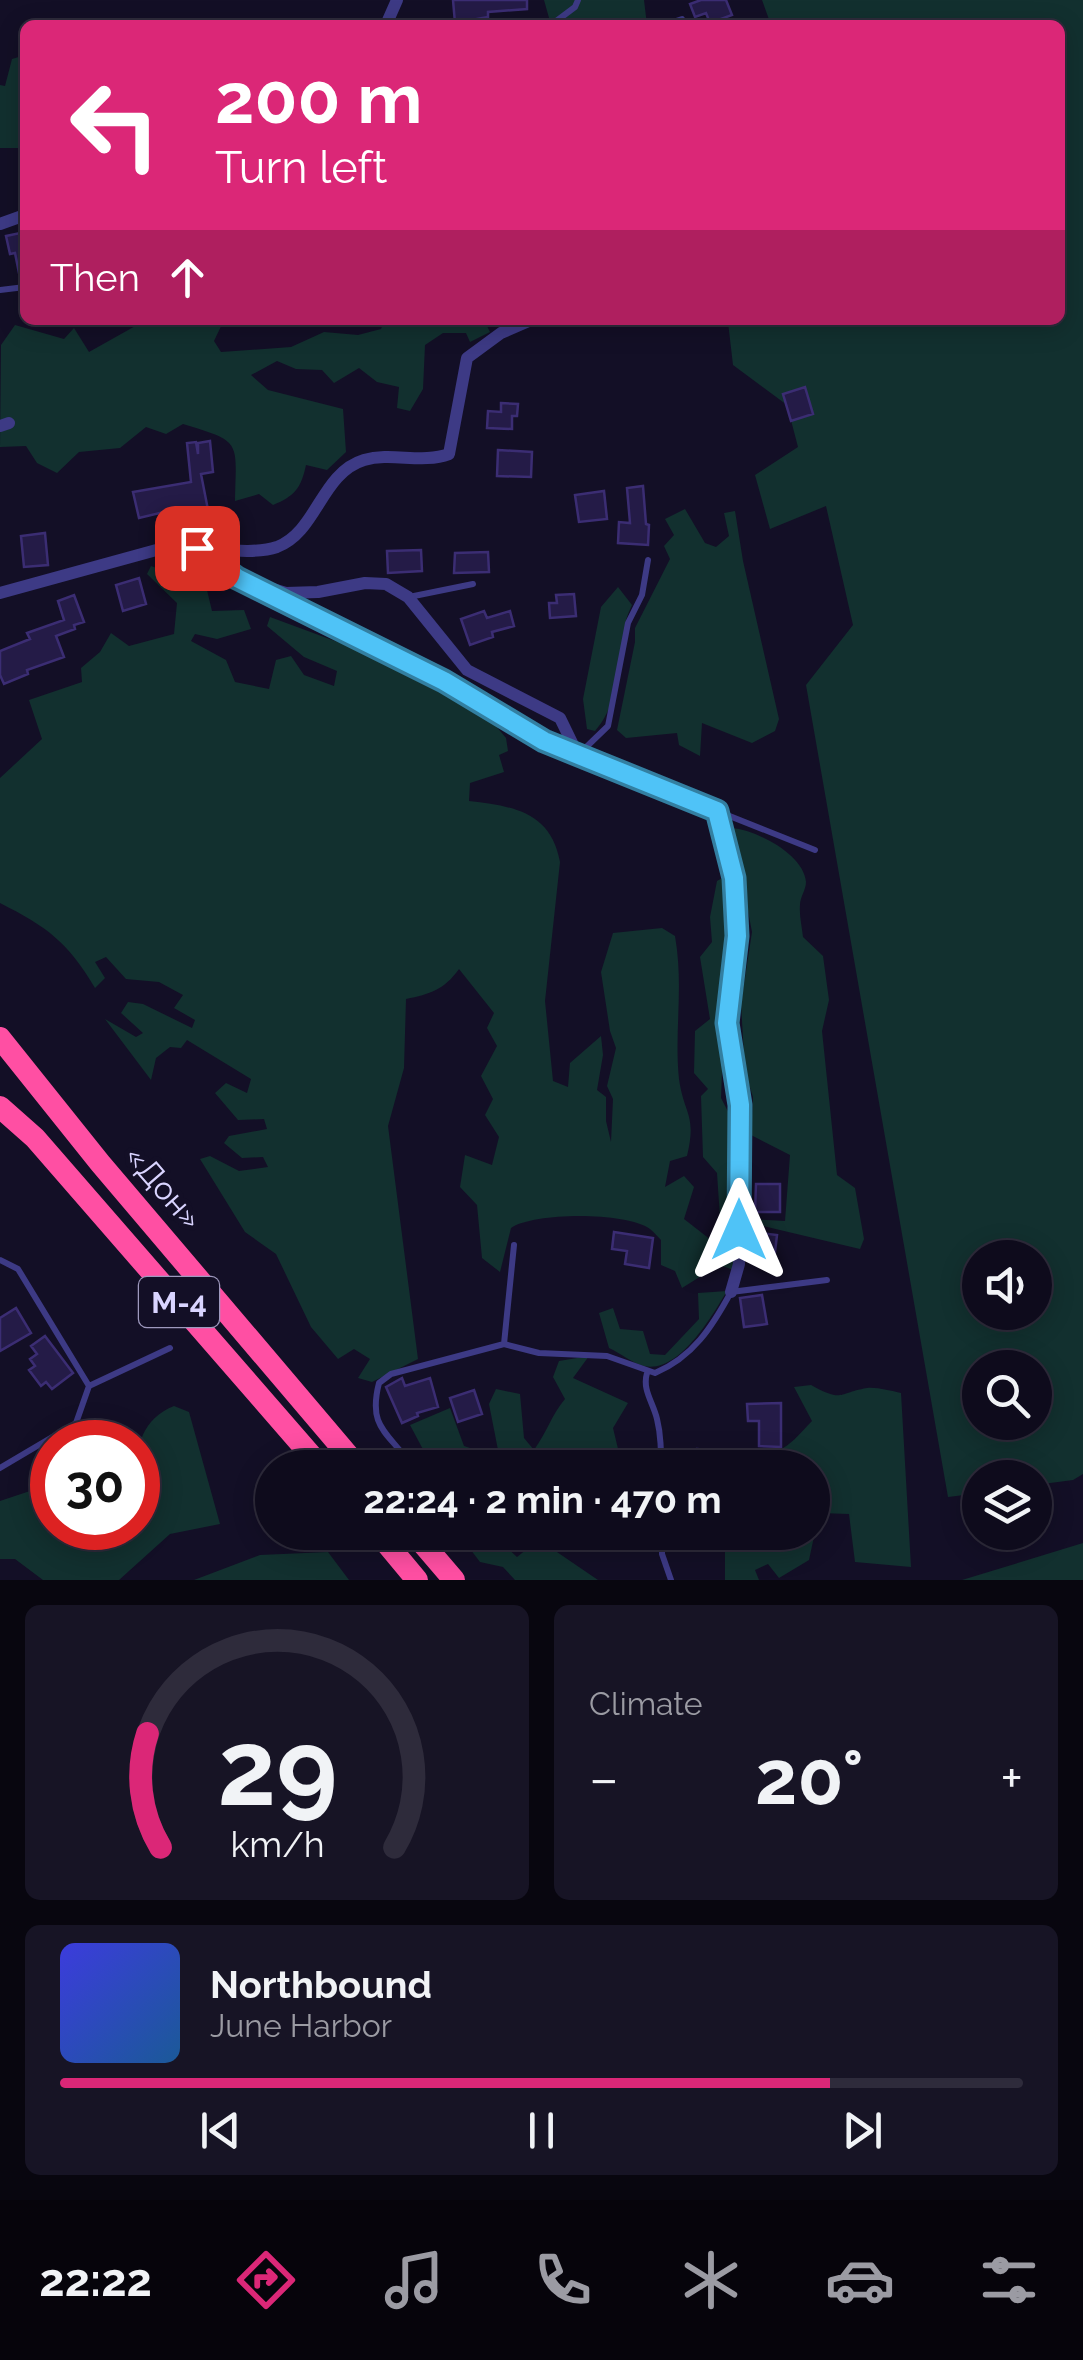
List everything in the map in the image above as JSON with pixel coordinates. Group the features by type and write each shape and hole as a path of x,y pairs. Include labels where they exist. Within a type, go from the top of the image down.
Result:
{"highway":[{"name":"«Дон»","path":"0,1038 100,1163 344,1450"},
{"path":"0,1061 100,1163"},
{"name":"«Дон»","path":"0,1104 35,1138 306,1450"},
{"path":"391,1550 417,1580"},
{"path":"428,1550 454,1580"}],"street":[{"path":"0,593 160,549 183,545 260,550 291,540 340,474 353,466 366,460 434,460 449,454 467,358 519,325"},
{"path":"197,548 237,578 286,593 386,584 408,597 466,670 560,718 578,755"},
{"path":"717,811 734,878 737,936 727,1023 740,1105 739,1264 731,1292"}],"lane":[{"path":"558,20 578,0"},
{"path":"578,755 608,726 628,623 642,595 648,560"},
{"path":"237,578 444,681 544,741 815,850"},
{"path":"408,597 473,584"},
{"path":"504,1344 514,1245"},
{"path":"0,1260 18,1269 89,1386"},
{"path":"399,1450 376,1420 373,1407 379,1383 390,1374 504,1344 539,1354 607,1356 647,1373 668,1368 690,1351 712,1328 731,1292 827,1280"},
{"path":"0,1468 76,1423 89,1386 170,1348"},
{"path":"647,1373 646,1393 656,1414 661,1450"},
{"path":"662,1550 671,1580"}],"green space":[{"path":"544,0 644,0 646,20 550,20"},
{"path":"762,0 1083,0 1083,1474 1073,1480 1052,1483 1052,1460 962,1460 962,1495 948,1497 806,685 853,625 826,506 770,529 755,475 798,447 787,405 733,365 728,325 1065,325 1065,20 769,20"},
{"path":"20,57 20,148 0,148 0,85 5,86 12,59"},
{"path":"15,325 64,339 74,328 89,352 137,325 222,325 214,341 221,352 291,347 324,332 358,335 381,329 383,325 486,325 490,332 470,342 466,333 443,333 425,345 423,389 410,411 397,408 399,387 377,382 359,368 334,383 322,370 296,369 277,361 251,375 268,390 343,409 346,452 327,470 306,465 296,490 273,505 259,494 235,501 232,447 217,435 183,424 166,434 146,427 120,448 79,452 57,473 37,463 26,446 0,447 1,345"},
{"path":"685,509 705,543 716,547 729,536 724,513 735,511 779,719 775,731 752,743 702,723 700,756 679,745 677,733 626,738 617,730 635,628 670,559 664,546 674,535 665,519"},
{"path":"151,566 206,586 212,611 244,610 251,629 217,639 195,634 191,641 226,660 235,682 269,689 276,660 291,656 304,675 334,686 337,671 304,657 267,626 270,617 408,668 490,719 506,738 508,751 499,755 504,772 470,783 469,801 528,815 548,832 555,845 560,862 545,1001 553,1081 568,1087 570,1063 601,1036 603,1055 597,1090 606,1097 611,1142 613,1099 607,1086 616,1048 601,972 613,933 662,928 675,936 679,1079 691,1131 687,1156 670,1161 665,1187 684,1176 694,1187 684,1219 711,1240 721,1233 717,1173 703,1157 701,1096 708,1089 694,1073 695,1031 710,1019 700,957 712,942 710,917 717,881 724,877 729,890 721,1098 736,1127 733,1218 785,1221 790,1155 751,1135 753,1097 745,1072 741,1004 752,932 732,828 753,833 788,853 806,882 800,905 803,937 823,956 829,1000 822,1031 837,1175 855,1188 864,1239 860,1249 759,1225 734,1223 734,1270 719,1265 682,1288 675,1271 661,1265 661,1240 650,1229 622,1219 559,1217 511,1228 500,1272 482,1258 477,1205 460,1187 465,1155 492,1165 499,1137 485,1115 493,1099 481,1076 497,1046 487,1028 494,1013 459,969 436,990 406,999 404,1068 388,1126 418,1359 372,1382 358,1378 370,1359 354,1349 338,1359 311,1327 276,1254 245,1232 200,1159 210,1156 239,1171 268,1167 263,1157 242,1158 224,1143 229,1136 267,1129 264,1119 238,1120 215,1093 226,1083 247,1093 251,1079 187,1040 181,1048 170,1047 156,1058 151,1080 105,1019 136,1037 143,1033 121,1013 128,1002 143,1004 192,1028 195,1020 174,1008 183,995 159,982 126,979 106,957 95,962 105,978 95,988 55,937 0,903 0,778 42,739 29,700 82,682 81,668 100,652 111,633 129,646 174,634 177,603 147,574"},
{"path":"618,587 632,605 625,624 615,693 595,731 587,729 583,699 601,607"},
{"path":"727,1291 693,1341 670,1361 644,1366 609,1348 599,1313 613,1308 620,1329 643,1331 650,1354 665,1355 699,1319 698,1293"},
{"path":"589,1356 573,1378 628,1403 613,1428 618,1450 534,1450 565,1399 553,1377 559,1361"},
{"path":"811,1385 835,1395 871,1388 901,1393 911,1567 855,1562 849,1514 830,1513 830,1450 779,1450 812,1421 794,1387"},
{"path":"496,1389 520,1394 524,1438 534,1450 498,1450 489,1404"},
{"path":"174,1406 189,1412 220,1524 170,1534 160,1543 160,1420 153,1420"},
{"path":"450,1408 464,1446 476,1450 423,1450 410,1425"},
{"path":"30,1491 30,1550 152,1550 119,1580 43,1580 15,1559 0,1559 0,1501"},
{"path":"1083,1543 1083,1580 962,1580"},
{"path":"471,1550 509,1550 517,1557 526,1550 554,1550 598,1580 515,1580 503,1567 480,1562"},
{"path":"725,1550 811,1550 809,1560 779,1578 768,1564 755,1570 759,1580 725,1580"},
{"path":"328,1552 349,1580 194,1580 260,1555"}],"building":[{"path":"453,0 527,0 527,9 455,20"},
{"path":"726,0 732,15 718,20 709,20 706,13 695,17 690,4"},
{"path":"20,233 20,278 15,253 10,254 6,236"},
{"path":"805,387 813,414 791,421 783,394"},
{"path":"501,403 518,404 517,416 512,416 512,429 487,428 488,411 501,412"},
{"path":"210,441 213,472 201,474 209,515 170,522 168,511 139,518 133,492 191,482 187,443 196,442 198,454 198,443"},
{"path":"498,450 532,452 531,477 497,476"},
{"path":"643,486 648,545 618,543 619,522 630,523 627,488"},
{"path":"604,491 607,519 579,522 575,495"},
{"path":"45,533 48,565 24,567 21,536"},
{"path":"421,550 422,571 388,573 387,551"},
{"path":"488,552 489,572 454,573 455,553"},
{"path":"139,578 146,604 123,611 116,585"},
{"path":"574,594 576,616 550,618 549,603 557,603 556,595"},
{"path":"74,595 84,622 56,636 64,657 27,670 28,674 4,684 0,651 30,639 27,633 64,620 58,601"},
{"path":"484,611 487,618 510,611 514,626 492,632 493,637 470,645 461,619"},
{"path":"756,1184 780,1184 780,1212 755,1212"},
{"path":"614,1232 653,1238 649,1268 625,1264 627,1251 612,1249"},
{"path":"750,1232 777,1235 774,1260 749,1257"},
{"path":"762,1295 767,1324 744,1327 740,1298"},
{"path":"16,1308 31,1333 0,1351 0,1318"},
{"path":"45,1336 73,1373 52,1389 46,1382 41,1386 29,1370 35,1366 30,1359 37,1354 31,1346"},
{"path":"402,1378 405,1386 430,1378 438,1407 417,1413 418,1416 402,1423 386,1387"},
{"path":"474,1390 482,1414 458,1422 450,1398"},
{"path":"781,1403 781,1447 759,1446 759,1421 748,1421 747,1404"}],"route":[{"path":"197,548 237,578 444,681 544,741 717,811 734,878 737,936 727,1023 740,1105 739,1230"}]}
